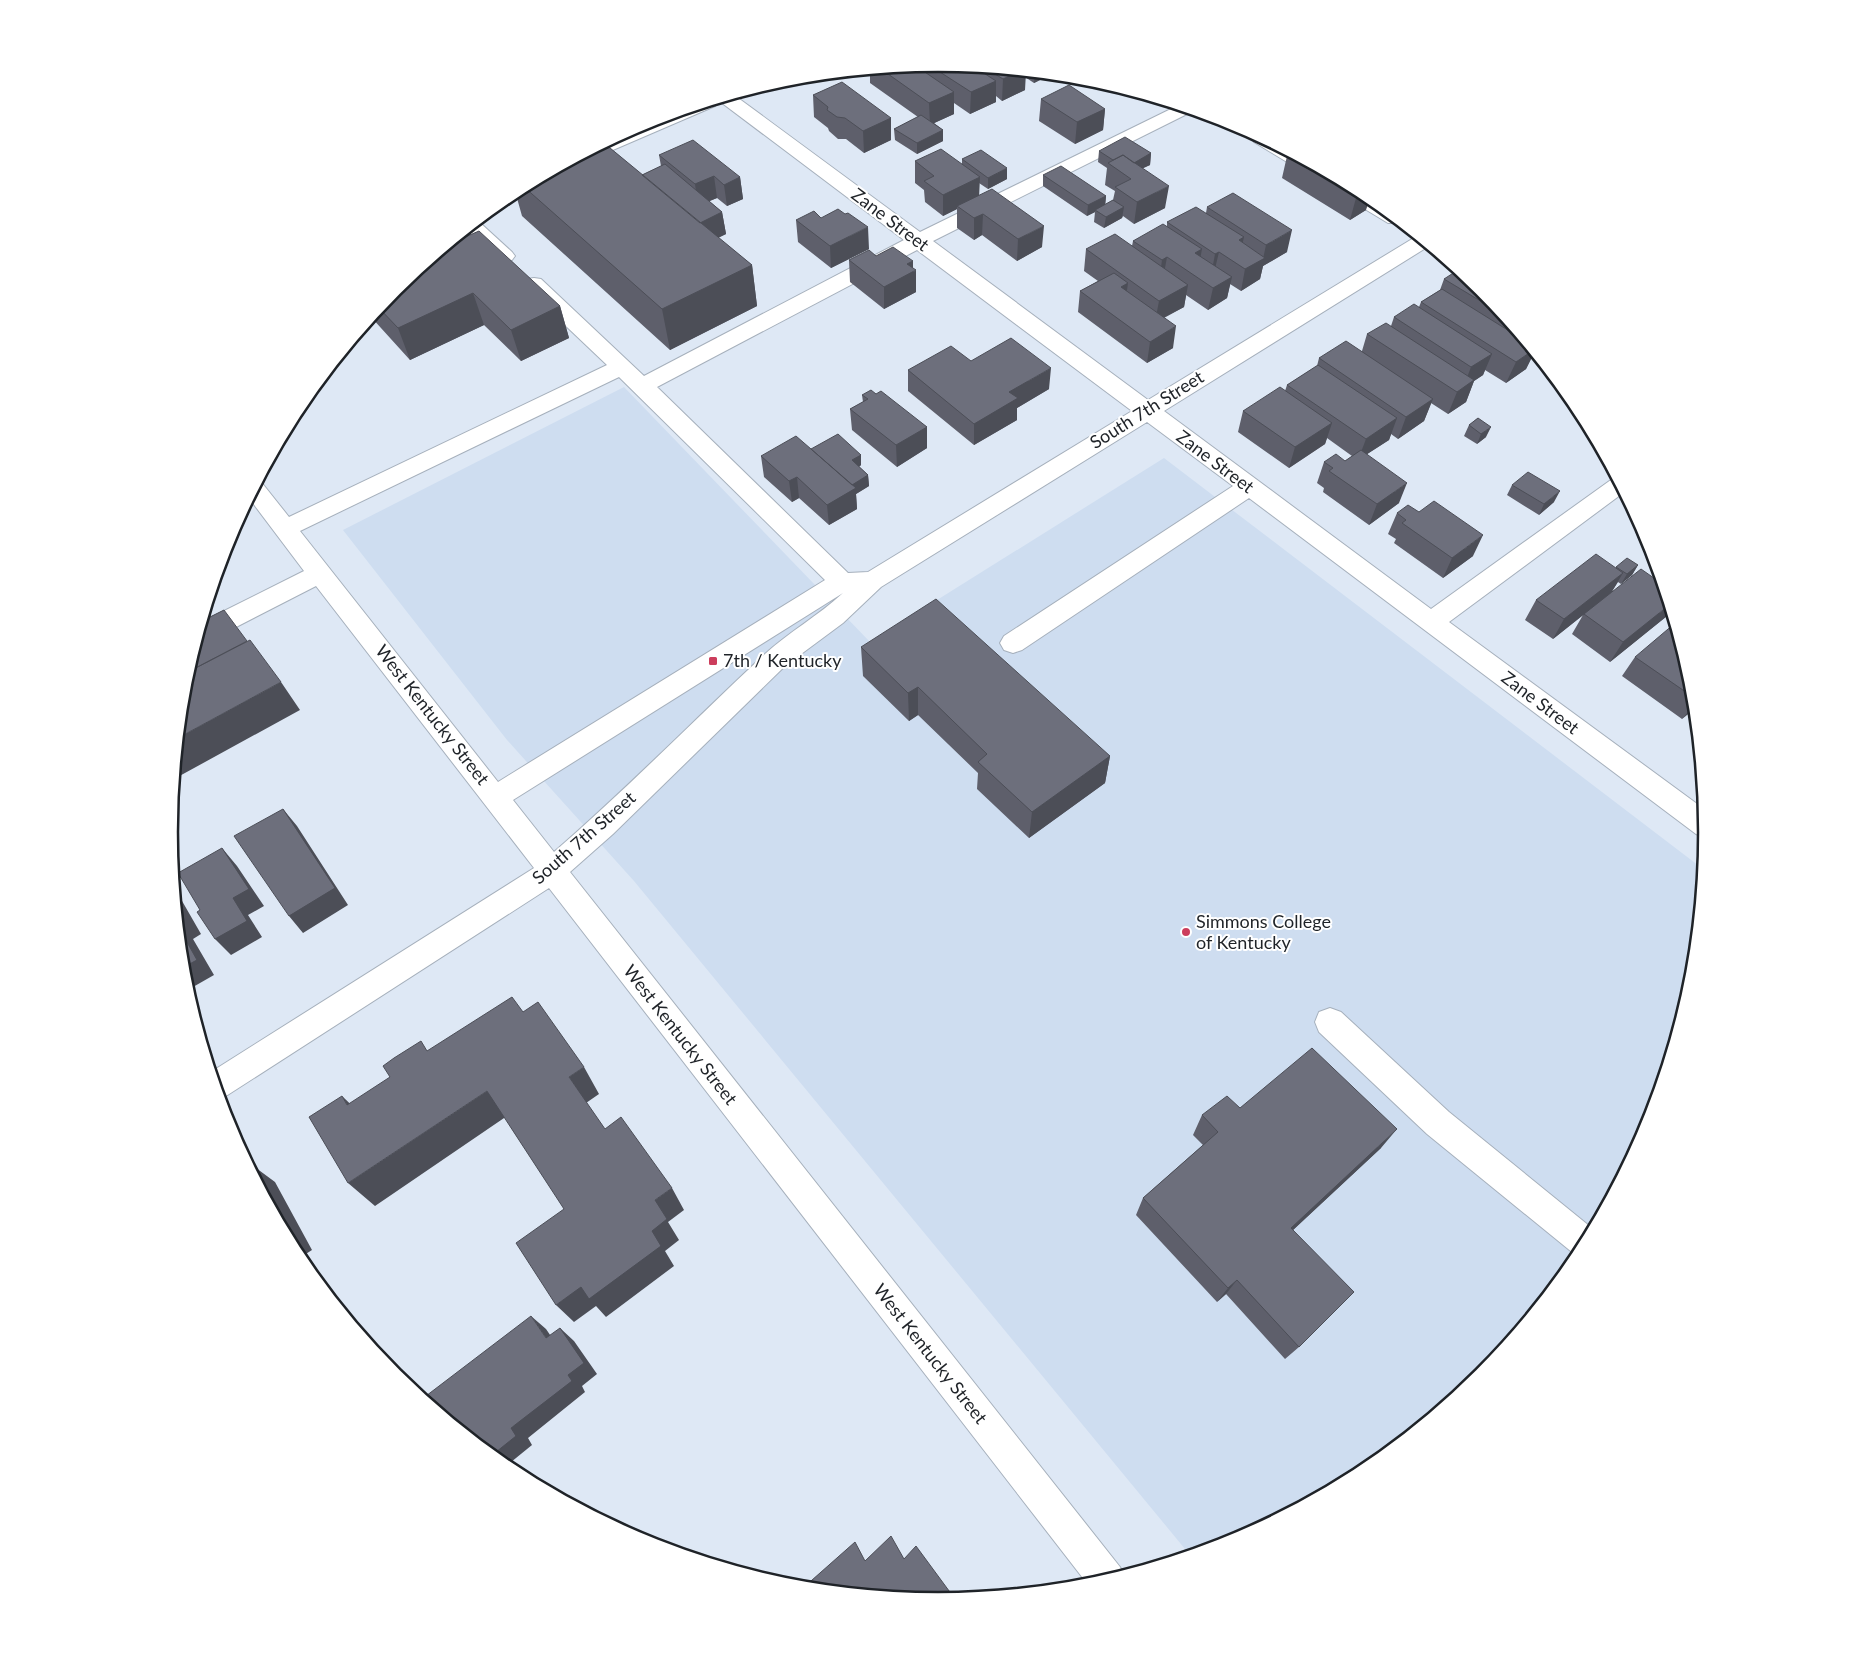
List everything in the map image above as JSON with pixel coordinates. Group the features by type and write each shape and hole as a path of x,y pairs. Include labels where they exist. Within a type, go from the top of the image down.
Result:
{"street":[{"name":"Zane Street","path":"731,101 1697,820"},
{"path":"642,386 918,241 1178,112"},
{"path":"476,229 642,386 842,582"},
{"name":"South 7th Street","path":"220,1083 552,871 603,826 776,659 834,616 872,581 1146,410 1418,244"},
{"path":"286,528 622,367"},
{"path":"1013,643 1248,487"},
{"path":"1431,622 1614,487"},
{"name":"West Kentucky Street","path":"257,493 1103,1574"},
{"path":"204,632 321,573"},
{"path":"496,797 842,582 872,581"},
{"path":"1330,1022 1438,1123 1579,1239"}],"shaded area":[{"name":"Simmons College of Kentucky","path":"624,387 870,642 1164,458 1697,864 1691,932 1683,981 1672,1029 1640,1123 1596,1213 1569,1255 1509,1334 1439,1404 1360,1464 1317,1491 1274,1514 1228,1535 1186,1550 634,881 507,740 343,530"}],"building":[{"path":"926,72 954,92 929,103 888,74"},
{"path":"940,72 985,74 996,81 971,92"},
{"path":"997,75 1009,76 1003,79"},
{"path":"842,82 891,118 863,131 845,118 837,117 827,110 828,107 813,95"},
{"path":"1069,85 1105,109 1077,122 1041,99"},
{"path":"921,115 943,130 917,143 894,129"},
{"path":"1125,137 1151,153 1134,163 1123,155 1113,160 1099,151"},
{"path":"693,140 740,177 724,185 714,176 695,184 659,155"},
{"path":"609,147 752,265 662,309 530,192 558,174"},
{"path":"941,149 980,177 943,195 924,181 934,176 915,161"},
{"path":"981,150 1007,168 988,178 962,159"},
{"path":"1123,155 1169,186 1137,202 1115,187 1131,179 1108,163"},
{"path":"665,164 722,212 700,223 642,175"},
{"path":"1061,166 1106,196 1088,205 1043,175"},
{"path":"992,189 1044,226 1018,239 983,214 974,218 957,206"},
{"path":"1233,193 1292,230 1266,245 1207,207"},
{"path":"1113,200 1124,207 1106,217 1095,210"},
{"path":"1196,207 1244,237 1239,240 1265,258 1245,269 1219,252 1215,254 1167,222"},
{"path":"838,209 845,214 848,213 868,227 830,246 796,220 814,211 821,218"},
{"path":"1163,224 1202,249 1195,253 1232,277 1213,288 1167,257 1162,260 1133,241"},
{"path":"479,231 560,306 511,330 473,293 398,328 383,313 436,261 467,236"},
{"path":"1115,234 1188,285 1159,301 1086,249"},
{"path":"893,247 913,261 907,264 916,270 884,287 849,260 869,250 876,256"},
{"path":"1114,273 1128,283 1121,287 1176,326 1150,342 1080,291"},
{"path":"1452,274 1481,301 1444,279"},
{"path":"1442,289 1509,331 1527,354 1516,362 1421,302"},
{"path":"1414,304 1492,354 1471,367 1394,317"},
{"path":"1386,323 1474,380 1457,392 1367,334"},
{"path":"1011,338 1051,368 1009,392 1018,398 974,424 908,370 951,346 971,361"},
{"path":"1346,341 1433,399 1406,417 1319,358"},
{"path":"1318,365 1397,418 1366,439 1287,385"},
{"path":"1280,387 1332,423 1295,447 1243,411"},
{"path":"871,390 876,394 881,391 927,427 896,445 850,409 868,399 862,395"},
{"path":"1478,418 1491,427 1481,434 1469,425"},
{"path":"838,434 861,455 852,460 868,475 852,485 811,449"},
{"path":"796,436 856,488 827,505 797,477 789,481 761,456"},
{"path":"1361,450 1407,483 1377,504 1329,471 1333,468 1324,462 1336,454 1345,461"},
{"path":"1528,472 1560,491 1544,504 1512,485"},
{"path":"1434,501 1483,535 1452,558 1402,523 1406,520 1397,513 1408,505 1419,512"},
{"path":"1596,554 1623,573 1564,619 1536,600"},
{"path":"1627,558 1638,565 1627,574 1616,567"},
{"path":"1641,569 1653,577 1664,609 1623,642 1584,614"},
{"path":"936,599 1110,756 1032,812 978,762 987,754 918,687 908,693 861,647"},
{"path":"224,610 247,641 196,668 203,636 209,618"},
{"path":"1669,628 1684,691 1635,657"},
{"path":"250,640 281,682 184,735 196,668"},
{"path":"283,809 335,888 289,916 234,836"},
{"path":"222,848 249,889 233,898 247,921 215,939 197,912 200,910 179,873"},
{"path":"185,939 197,960 189,964"},
{"path":"512,997 523,1012 538,1002 584,1067 569,1077 605,1129 621,1117 672,1188 655,1200 667,1219 652,1231 661,1246 589,1299 581,1287 556,1305 516,1243 564,1209 487,1091 348,1183 309,1117 342,1096 347,1105 390,1077 383,1066 394,1058 421,1041 427,1051"},
{"path":"1312,1048 1397,1129 1291,1228 1354,1292 1299,1347 1237,1280 1228,1288 1143,1198 1218,1132 1202,1115 1227,1096 1240,1108"},
{"path":"531,1316 546,1338 560,1328 584,1363 568,1375 572,1381 511,1428 516,1436 497,1451 427,1395"},
{"path":"891,1536 904,1559 916,1546 950,1592 888,1591 810,1581 855,1542 865,1561"}],"place":[{"name":"7th / Kentucky","path":"713,661"},
{"name":"Simmons College of Kentucky","path":"1186,932"}]}
